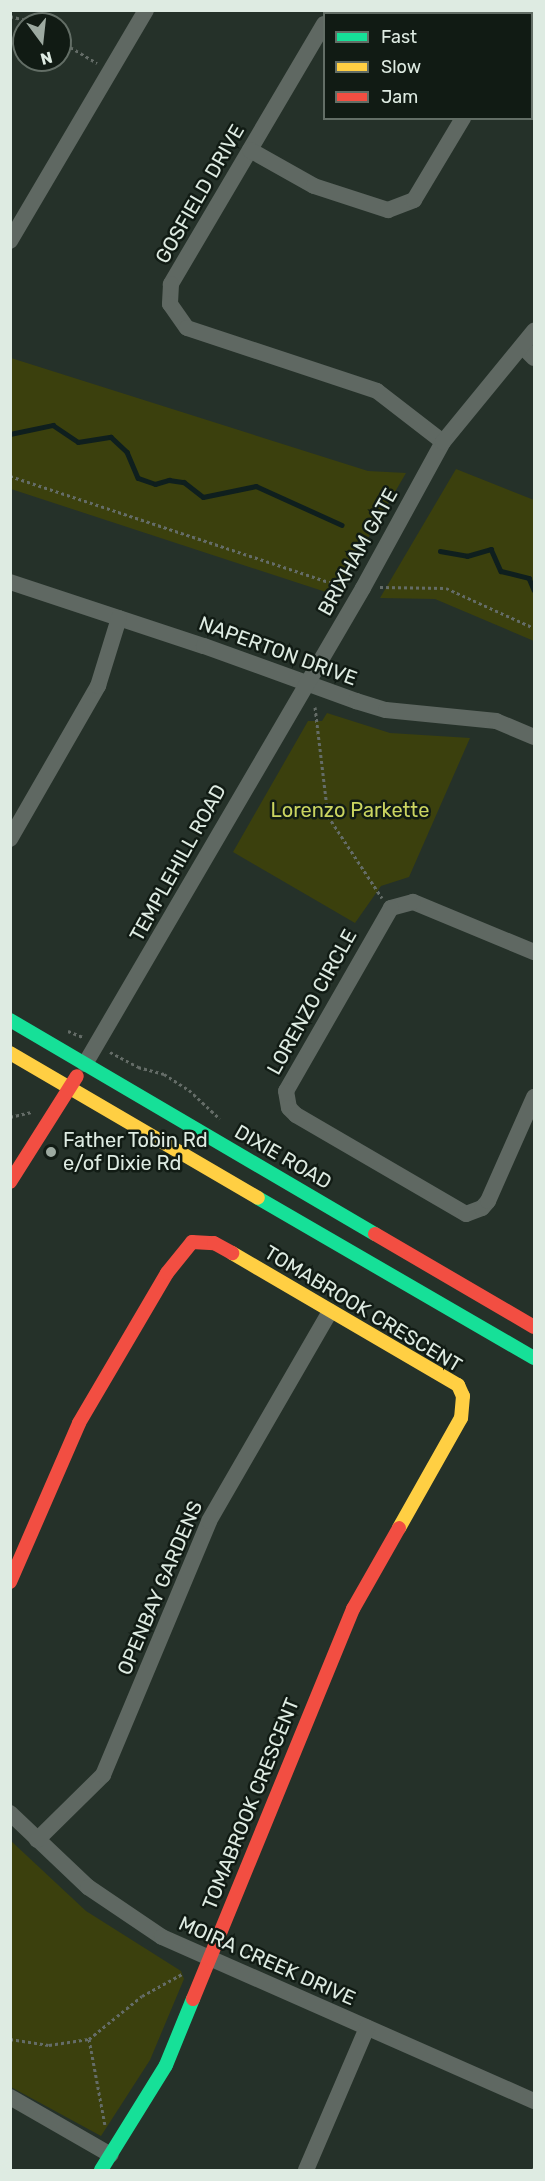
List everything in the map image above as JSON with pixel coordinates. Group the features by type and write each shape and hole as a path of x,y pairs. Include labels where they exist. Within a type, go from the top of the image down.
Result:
{"street":[{"path":"10,241 146,10"},
{"name":"GOSFIELD DRIVE","path":"323,26 171,284 170,304 177,319 186,328 362,384 443,442"},
{"path":"250,150 315,186 388,210 414,200 462,120"},
{"path":"443,442 534,331"},
{"path":"522,346 534,358"},
{"name":"BRIXHAM GATE","path":"308,683 443,442"},
{"name":"NAPERTON DRIVE","path":"10,582 386,710 471,716 496,721 534,737"},
{"path":"10,839 98,686 119,618"},
{"name":"TEMPLEHILL ROAD","path":"85,1064 308,683"},
{"name":"LORENZO CIRCLE","path":"534,952 413,902 391,908 285,1091 289,1108 296,1115 466,1214 482,1208 494,1192 534,1097"},
{"name":"DIXIE ROAD","path":"10,1020 534,1327"},
{"path":"10,1053 534,1358"},
{"path":"10,1182 85,1064"},
{"name":"TOMABROOK CRESCENT","path":"10,1582 79,1423 182,1249 202,1239 214,1243 458,1385 465,1407 365,1583 166,2066 101,2170"},
{"name":"OPENBAY GARDENS","path":"37,1840 103,1775 208,1521 330,1311"},
{"name":"MOIRA CREEK DRIVE","path":"10,1814 37,1840 122,1911 168,1940 534,2101"},
{"path":"306,2170 367,2028"},
{"path":"10,2097 111,2155"}],"path":[{"path":"72,48 101,65"},
{"path":"10,476 341,588 446,588 534,628"},
{"path":"315,706 328,816 383,898"},
{"path":"10,1117 33,1112"},
{"path":"10,2039 48,2044 89,2039 142,1996 186,1974"},
{"path":"89,2039 103,2098 105,2134"}],"green space":[{"path":"11,358 368,471 406,473 335,595 11,489"},
{"path":"456,469 534,500 534,641 435,599 380,598"},
{"name":"Lorenzo Parkette","path":"327,713 390,733 470,738 409,877 381,886 355,923 233,852 308,721 322,721"},
{"path":"10,1840 86,1911 181,1971 184,1979 150,2060 101,2136 11,2087"}],"waterway":[{"path":"10,434 53,425 78,442 111,437 127,452 138,478 155,484 169,480 184,482 203,497 256,486 342,525"},
{"path":"440,551 467,556 491,549 501,571 529,578 534,590"}],"traffic: fast":[{"path":"10,1020 375,1234"},
{"path":"258,1198 534,1358"},
{"path":"101,2170 166,2065 193,1999"}],"traffic: slow":[{"path":"10,1053 258,1198"},
{"path":"232,1253 458,1385 463,1396 461,1418 399,1528"}],"traffic: jam":[{"path":"10,1182 77,1076"},
{"path":"375,1234 534,1327"},
{"path":"10,1582 79,1423 167,1273 192,1242 214,1243 232,1253"},
{"path":"193,1999 353,1609 399,1528"}],"place":[{"name":"Father Tobin Rd e/of Dixie Rd","path":"51,1152"}]}
